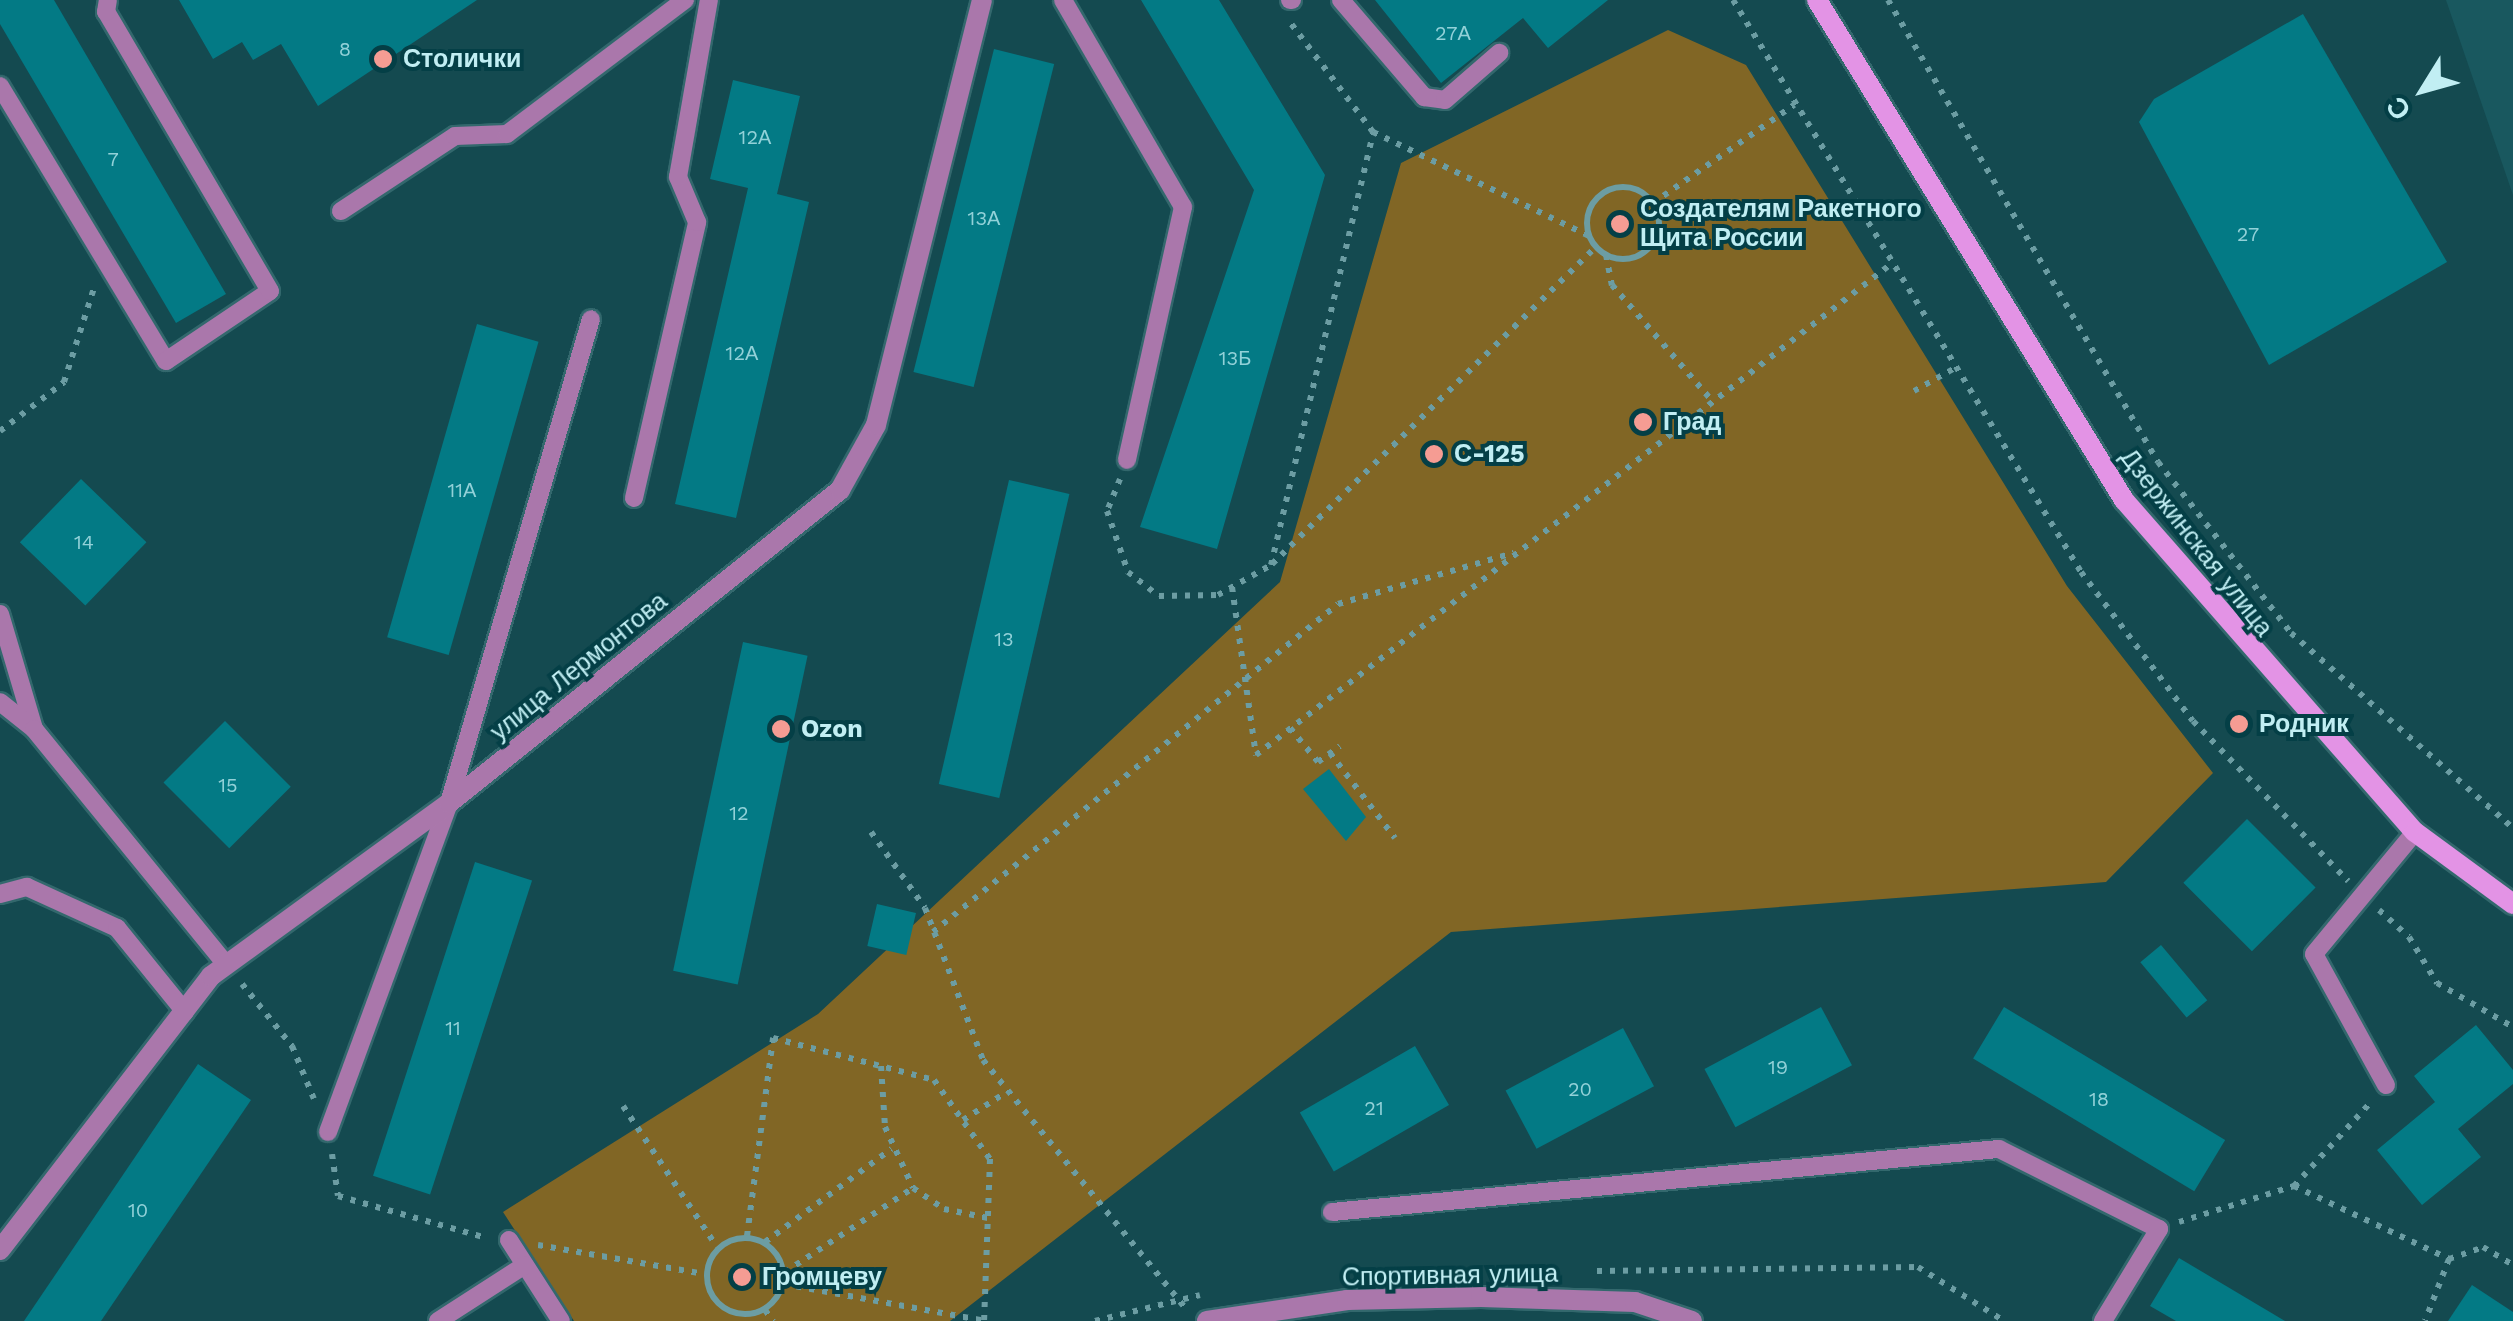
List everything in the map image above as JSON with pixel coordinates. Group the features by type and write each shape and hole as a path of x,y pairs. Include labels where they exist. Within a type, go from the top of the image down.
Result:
{"main road":[{"name":"Дзержинская улица","path":"1817,0 2124,500 2414,832 2513,904"}],"street":[{"name":"улица Лермонтова","path":"0,1250 184,1012 226,964 448,802 840,490 876,424 982,0"},
{"name":"Спортивная улица","path":"1206,1321 1348,1300 1481,1297 1635,1302 1692,1321"}],"lane":[{"path":"0,86 166,361 270,291 106,12 108,0"},
{"path":"341,211 454,136 507,134 685,0"},
{"path":"634,498 697,222 678,176 709,0"},
{"path":"1063,0 1183,207 1127,460"},
{"path":"1341,0 1424,96 1446,100 1499,53"},
{"path":"328,1132 448,802 591,319"},
{"path":"0,614 34,729"},
{"path":"0,702 34,729 226,964"},
{"path":"2386,1085 2314,954 2357,892 2414,832"},
{"path":"0,894 27,887 117,928 184,1012"},
{"path":"1332,1212 1950,1148 2000,1150 2159,1229 2103,1321"},
{"path":"509,1240 561,1321"},
{"path":"438,1321 525,1265"}],"path":[{"path":"1733,0 2081,572 2193,721 2357,892 2409,936 2437,983 2513,1026"},
{"path":"1888,0 2158,462 2291,632 2513,828"},
{"path":"1287,2 1373,132 1589,236 1606,255 1631,258 1653,242 1653,202"},
{"path":"1653,202 1794,105"},
{"path":"1272,565 1373,132"},
{"path":"1589,236 1589,210 1608,189 1627,186 1653,202"},
{"path":"1127,460 1107,511 1128,572 1158,596 1232,587 1272,565 1596,247"},
{"path":"1606,255 1612,285 1713,402"},
{"path":"0,431 64,382 103,260"},
{"path":"1232,587 1242,682 1256,755 1891,264"},
{"path":"1914,390 1955,368"},
{"path":"933,932 1338,604 1519,552"},
{"path":"1290,728 1318,762 1340,746"},
{"path":"1330,752 1395,838"},
{"path":"872,832 933,932 982,1060 1005,1093 1196,1321"},
{"path":"226,964 292,1046 328,1132 338,1196 455,1236 509,1240 704,1274"},
{"path":"746,1236 773,1038 934,1080 990,1159 985,1321 784,1284"},
{"path":"881,1066 892,1149 913,1188 944,1209 988,1218"},
{"path":"2159,1229 2294,1186 2386,1085"},
{"path":"963,1120 1005,1093"},
{"path":"623,1106 717,1247"},
{"path":"765,1242 892,1149"},
{"path":"2294,1186 2449,1259 2484,1247 2513,1264"},
{"path":"784,1272 913,1188"},
{"path":"746,1236 765,1242 784,1272 784,1284 766,1310 736,1318 713,1300 704,1274 717,1247 746,1236"},
{"path":"2425,1321 2449,1259"},
{"path":"1095,1321 1175,1296"},
{"path":"766,1310 773,1321"}],"shaded area":[{"path":"2446,0 2513,0 2513,195"},
{"path":"1668,30 1746,65 2067,586 2213,773 2106,882 1451,932 950,1321 574,1321 503,1212 818,1014 1280,582 1401,163"}],"building":[{"path":"0,0 54,0 226,294 176,323 0,24"},
{"path":"179,0 477,0 318,106 281,44 253,60 242,42 213,59"},
{"path":"1141,0 1219,0 1325,175 1217,549 1140,527 1254,190"},
{"path":"1375,0 1608,0 1548,48 1523,18 1441,83"},
{"path":"2303,14 2447,262 2269,365 2139,122 2154,99"},
{"path":"994,49 1054,64 974,387 913,372"},
{"path":"733,80 800,96 777,194 809,202 736,518 675,504 748,188 710,179"},
{"path":"477,324 539,342 449,655 387,637"},
{"path":"81,479 146,542 85,606 20,542"},
{"path":"1009,480 1069,494 999,798 939,784"},
{"path":"743,642 808,656 738,984 673,971"},
{"path":"225,721 291,787 229,848 163,783"},
{"path":"1329,769 1366,817 1346,841 1303,789"},
{"path":"2247,819 2316,888 2252,951 2183,883"},
{"path":"475,862 532,881 430,1194 373,1176"},
{"path":"877,904 916,913 906,955 867,946"},
{"path":"2161,945 2207,1000 2187,1018 2140,962"},
{"path":"1821,1007 1852,1065 1735,1127 1704,1069"},
{"path":"2004,1007 2225,1140 2194,1191 1973,1058"},
{"path":"2476,1025 2513,1070 2513,1084 2458,1129 2481,1157 2422,1205 2377,1150 2435,1102 2414,1076"},
{"path":"1623,1028 1654,1086 1537,1149 1506,1090"},
{"path":"1415,1046 1449,1105 1334,1171 1300,1112"},
{"path":"198,1064 251,1100 101,1321 24,1321"},
{"path":"2179,1258 2285,1321 2176,1321 2150,1306"},
{"path":"2472,1285 2513,1312 2513,1321 2448,1321"}],"place":[{"name":"Столички","path":"383,59"},
{"name":"Создателям Ракетного Щита России","path":"1620,224"},
{"name":"Град","path":"1643,422"},
{"name":"С-125","path":"1434,454"},
{"name":"Родник","path":"2239,724"},
{"name":"Ozon","path":"781,729"},
{"name":"Громцеву","path":"742,1277"}]}
